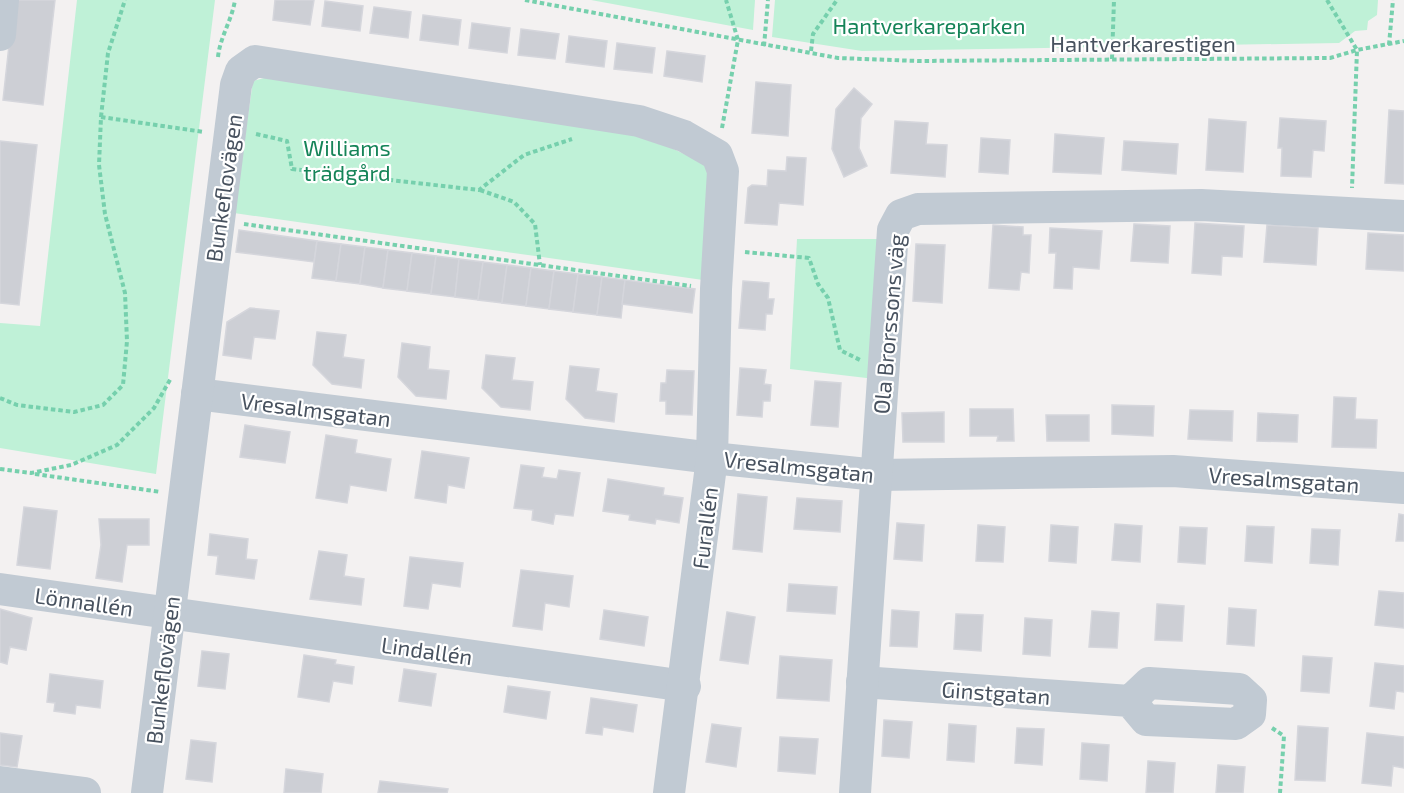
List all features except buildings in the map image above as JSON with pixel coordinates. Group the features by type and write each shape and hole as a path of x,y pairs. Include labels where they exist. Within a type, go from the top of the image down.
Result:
{"street":[{"path":"0,35 3,0"},
{"name":"Bunkeflovägen","path":"147,793 218,220 219,130 241,71 255,61 639,121 684,136 717,155"},
{"name":"Furallén","path":"669,793 685,686 712,458 716,289 723,171 717,155"},
{"name":"Ola Brorssons väg","path":"855,793 893,230 901,215 918,210 1201,206 1404,216"},
{"name":"Vresalmsgatan","path":"197,394 712,458 877,475 1173,471 1404,488"},
{"name":"Lönnallén","path":"0,589 168,614"},
{"name":"Lindallén","path":"168,614 685,686"},
{"name":"Ginstgatan","path":"862,682 1130,701 1146,720 1236,724 1250,714"},
{"path":"0,782 85,793"}],"path":[{"path":"0,398 17,405 74,412 103,405 123,385 127,341 125,293 105,214 99,165 101,117 108,53 125,0"},
{"path":"217,67 219,45 233,17 235,0"},
{"name":"Hantverkarestigen","path":"525,0 764,46 811,51 838,58 918,61 1330,58 1404,41"},
{"path":"717,155 738,40 726,0"},
{"path":"764,46 768,0"},
{"path":"811,51 813,34 837,0"},
{"path":"1112,59 1114,0"},
{"path":"1327,0 1357,50 1351,212"},
{"path":"1389,45 1393,0"},
{"path":"101,117 219,130 287,141 292,169 479,190 514,202 535,224 540,265"},
{"path":"479,190 524,155 570,139 581,140"},
{"path":"218,220 716,289"},
{"path":"718,249 809,258 818,284 828,298 840,350 856,358 884,366"},
{"path":"31,473 71,465 117,445 154,408 176,370"},
{"path":"0,469 185,496"},
{"path":"1250,714 1284,735 1280,793"}],"green space":[{"path":"77,0 215,0 156,474 0,448 0,323 40,326"},
{"path":"591,0 755,0 753,30"},
{"name":"Hantverkareparken","path":"775,0 1378,0 1377,15 1368,21 1367,30 1355,31 1339,43 862,51 772,37"},
{"name":"Williams trädgård","path":"268,77 638,132 705,164 713,173 703,280 234,213 253,81"},
{"path":"797,239 883,239 875,379 790,369"}]}
